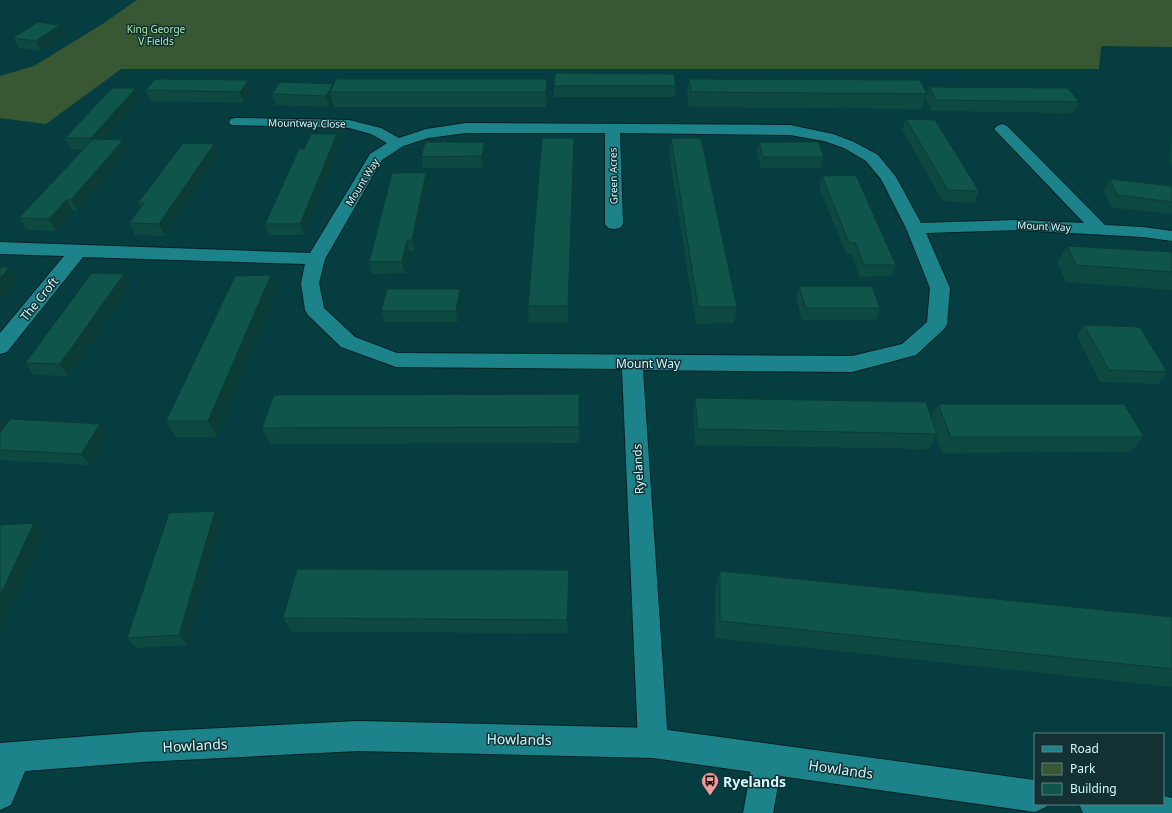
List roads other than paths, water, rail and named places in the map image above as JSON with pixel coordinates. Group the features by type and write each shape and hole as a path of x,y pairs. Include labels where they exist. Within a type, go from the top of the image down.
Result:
{"street":[{"name":"Mountway Close","path":"236,122 349,124 376,131 398,144"},
{"name":"Mount Way","path":"466,128 790,130 828,137 849,145 872,158 888,178 915,228 940,288 937,324 909,350 852,364 396,360 348,342 315,310 310,283 316,259 376,157 398,144 426,134 466,128"},
{"name":"Green Acres","path":"612,128 614,224"},
{"path":"1002,129 1099,229"},
{"name":"Mount Way","path":"915,228 1017,224 1099,229 1172,236"},
{"path":"0,248 316,259"},
{"name":"The Croft","path":"0,348 78,251"},
{"name":"Ryelands","path":"632,363 653,743"},
{"name":"Howlands","path":"8,758 142,748 358,736 653,743 1034,796"},
{"path":"0,794 8,758"},
{"path":"1103,805 1169,813"}],"lane":[{"path":"758,813 768,759"}],"place":[{"name":"Ryelands","path":"710,796"}],"park label":[{"name":"King George V Fields","path":"156,34"}]}
